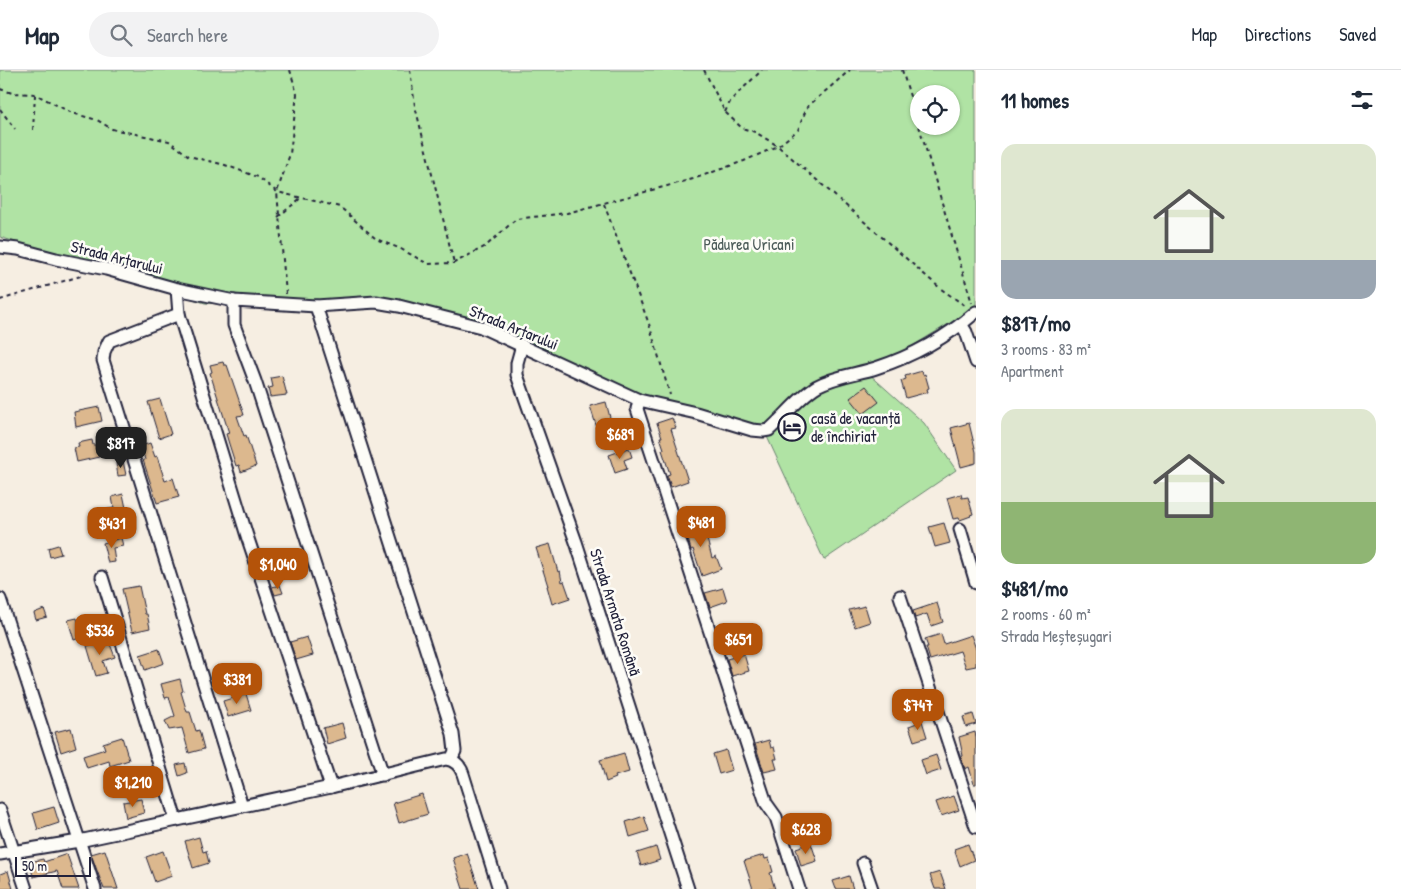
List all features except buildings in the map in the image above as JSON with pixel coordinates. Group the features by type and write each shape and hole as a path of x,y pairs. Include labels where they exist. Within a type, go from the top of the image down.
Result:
{"street":[{"name":"Strada Arțarului","path":"0,247 18,249 106,269 177,289 234,301 316,306 376,302 388,304 481,327 639,400 673,407 744,428 766,431 783,417 799,399 820,385 885,365 939,340 976,312"},
{"path":"177,289 179,314 247,536 331,787"},
{"path":"234,301 234,325 255,381 383,775"},
{"path":"316,306 453,734 455,751 451,760"},
{"path":"179,314 109,341 103,360 242,806"},
{"path":"961,324 966,332 976,362"},
{"name":"Strada Armata Română","path":"522,345 517,363 517,375 576,542 688,889"},
{"path":"639,400 637,409 727,685 766,803 776,817 800,889"},
{"path":"960,529 976,583"},
{"path":"102,577 176,820"},
{"path":"900,596 976,827"},
{"path":"0,599 95,889"},
{"path":"0,854 176,820 331,787 440,760 451,760 460,766 463,774 499,889"},
{"path":"0,810 26,889"},
{"path":"863,863 872,889"}],"path":[{"path":"286,304 277,192 290,154 297,94 290,70"},
{"path":"410,70 415,106 454,263"},
{"path":"725,112 731,100 762,70"},
{"path":"0,89 12,93 34,94 72,113 96,120 112,129 169,141 189,156 225,165 258,177 277,192 340,207 376,239 401,249 428,264 454,263 486,246 516,219 567,213 604,204 692,179 744,161 778,146 798,130 807,106 850,70"},
{"path":"902,70 910,96"},
{"path":"705,71 725,112 742,128 755,132 778,146 941,289 976,312"},
{"path":"33,130 34,94"},
{"path":"0,109 15,129"},
{"path":"922,135 976,312"},
{"path":"278,217 302,197"},
{"path":"604,204 649,324 673,407"},
{"path":"0,300 89,274"}],"green space":[{"name":"Pădurea Uricani","path":"0,70 976,70 976,304 960,317 868,373 924,423 956,470 824,560 763,428 644,398 523,343 376,305 311,310 205,303 0,237"}],"place":[{"name":"casă de vacanță de închiriat","path":"792,427"}]}
